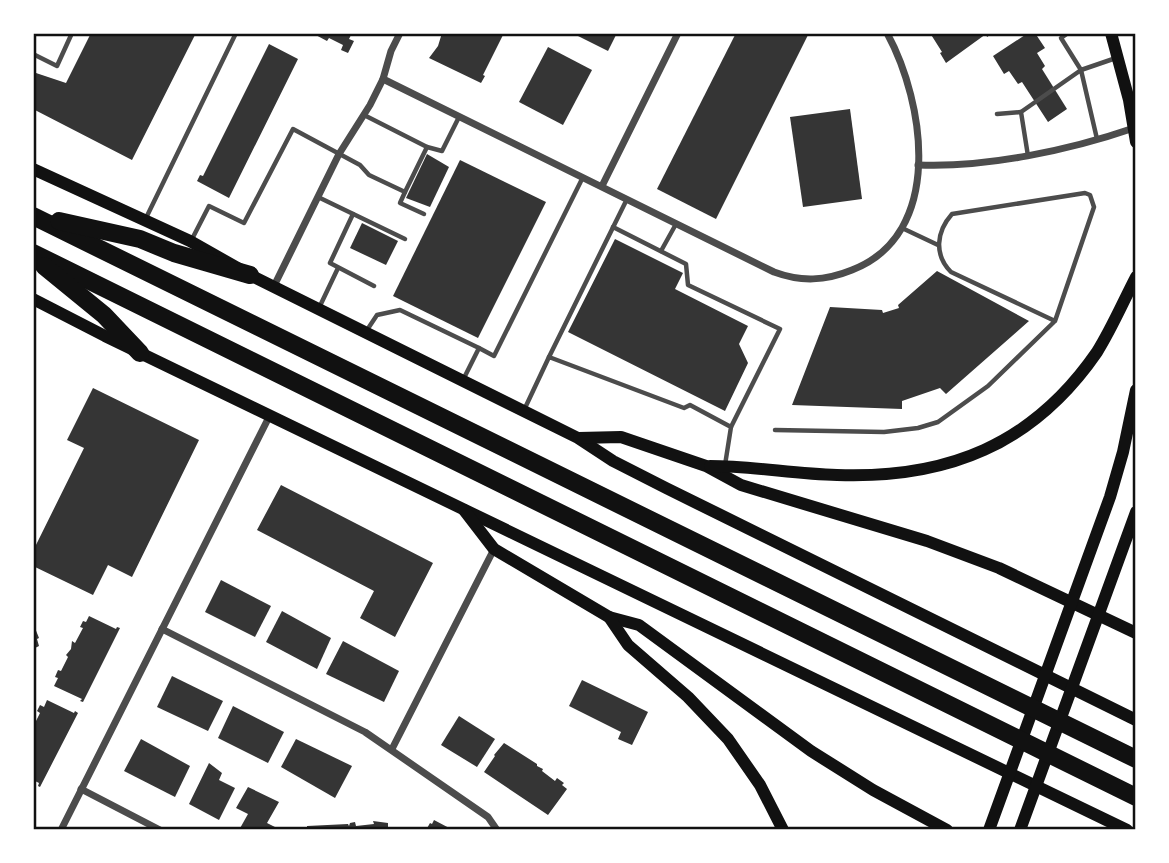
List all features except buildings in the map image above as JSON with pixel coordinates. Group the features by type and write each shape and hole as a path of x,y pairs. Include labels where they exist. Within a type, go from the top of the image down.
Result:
{"highway":[{"path":"33,215 140,239 174,253 250,275"},
{"path":"33,215 1136,759"},
{"path":"33,255 104,315 140,353"},
{"path":"33,255 1136,797"}],"main road":[{"path":"1111,33 1135,133"},
{"path":"33,169 190,241 250,275 578,438 613,461 794,553 1136,720"},
{"path":"706,466 743,466 834,475 891,475 935,468 982,451 1006,439 1041,414 1077,379 1106,337 1136,276"},
{"path":"33,299 1127,830"},
{"path":"989,830 1073,604 1117,475 1136,390"},
{"path":"578,438 621,437 706,466 741,485 896,531 974,559 1136,633"},
{"path":"463,509 494,549 609,617 639,625 811,751 900,806 947,830"},
{"path":"1021,827 1136,512"},
{"path":"609,617 628,645 688,697 728,739 760,785 783,830"}],"street":[{"path":"274,286 339,154 383,79 391,51 400,33"},
{"path":"602,186 678,33"},
{"path":"383,79 774,272 807,280 825,279 859,268 888,247 902,229 914,198 918,165 912,96 901,62 887,33"},
{"path":"918,165 946,165 1028,156 1135,133"},
{"path":"61,830 270,415"},
{"path":"392,749 494,549"},
{"path":"162,629 365,732 488,817 497,830"},
{"path":"81,789 160,830"}],"lane":[{"path":"33,54 57,66 72,33"},
{"path":"145,220 236,33"},
{"path":"1068,33 1061,38 1081,71 1097,140"},
{"path":"997,114 1021,112 1081,71 1118,57"},
{"path":"1021,112 1028,156"},
{"path":"364,115 427,147 442,151 459,117"},
{"path":"190,241 209,206 244,223 293,129 360,165 369,175 405,192"},
{"path":"424,215 400,203 427,147"},
{"path":"366,332 377,315 400,310 494,356 583,177"},
{"path":"775,430 884,432 918,428 938,422 988,386 1055,321 1094,207 1090,195 1085,193 953,214 948,219 938,245 941,262 951,272 1055,321"},
{"path":"318,197 405,239"},
{"path":"524,411 627,199"},
{"path":"353,214 330,263 374,286"},
{"path":"661,251 676,224"},
{"path":"613,227 686,264 688,285 780,329 730,427 725,466"},
{"path":"902,229 938,245"},
{"path":"318,308 338,268"},
{"path":"463,381 479,348"},
{"path":"549,357 684,408 690,405 730,427"}]}
